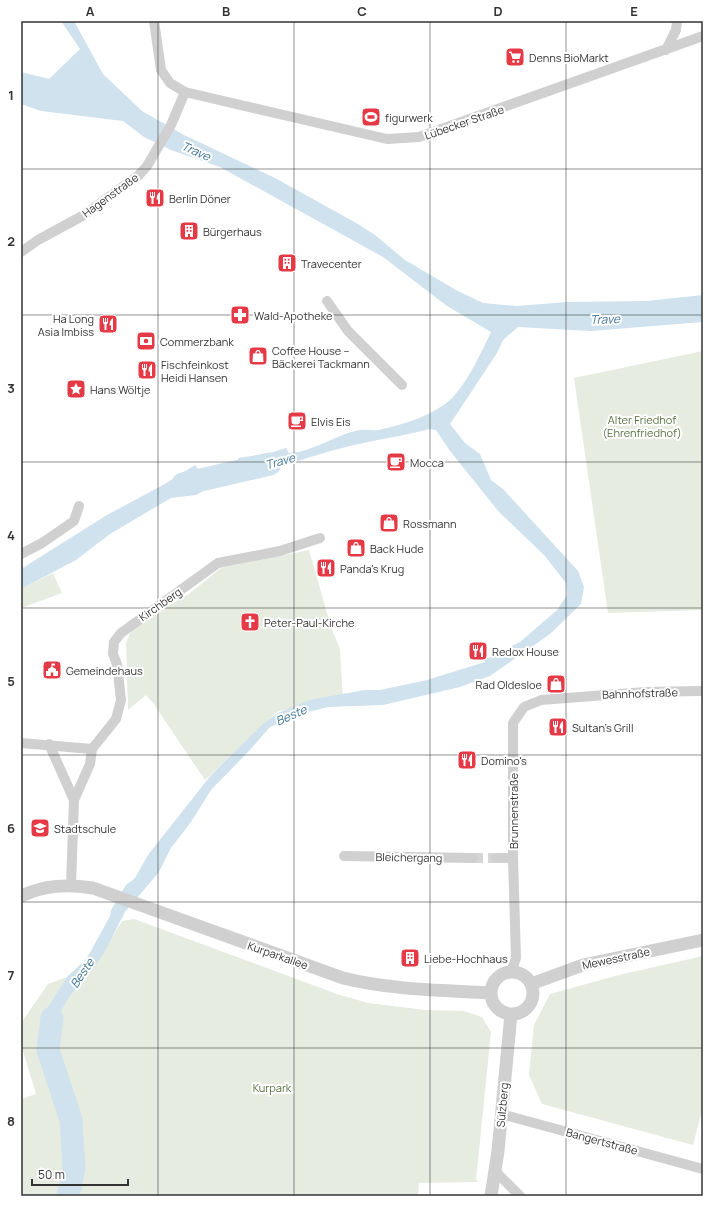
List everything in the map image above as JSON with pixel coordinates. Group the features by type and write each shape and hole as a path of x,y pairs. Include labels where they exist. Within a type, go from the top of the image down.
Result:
{"street":[{"path":"154,21 161,70 170,83 185,92"},
{"path":"666,50 676,30 677,21"},
{"name":"Lübecker Straße","path":"185,92 387,139 419,137 703,36"},
{"name":"Hagenstraße","path":"21,252 38,240 84,215 139,175 171,125 185,92"},
{"path":"327,300 348,331 402,385"},
{"path":"21,554 42,543 74,521 79,506"},
{"name":"Kirchberg","path":"74,800 90,764 92,749 116,719 119,710 121,690 113,654 114,642 129,625 218,562 280,551 320,538"},
{"name":"Bahnhofstraße","path":"577,696 645,692 703,691"},
{"name":"Brunnenstraße","path":"511,972 516,958 513,858 512,724 524,707 533,702 577,696"},
{"path":"21,743 49,744 92,749"},
{"path":"49,744 74,800 71,885"},
{"name":"Bleichergang","path":"344,856 473,858"},
{"path":"496,858 513,858"},
{"name":"Kurparkallee","path":"21,896 35,890 53,886 71,885 107,892 150,909 343,978 372,985 409,990 491,993"},
{"name":"Mewesstraße","path":"531,984 583,965 703,940"},
{"path":"511,972 524,976 531,984 534,994 528,1007 523,1012 511,1014 497,1008 493,1002 491,993 494,982 498,977 511,972"},
{"name":"Sülzberg","path":"491,1196 511,1014"},
{"name":"Bangertstraße","path":"500,1114 703,1169"},
{"path":"495,1170 520,1196"}],"green space":[{"name":"Alter Friedhof (Ehrenfriedhof)","path":"703,351 703,610 608,613 574,378"},
{"path":"309,550 331,627 340,649 343,701 278,711 205,780 146,695 128,710 126,643 130,633 151,615 189,594 221,568"},
{"path":"53,573 62,593 21,608 21,589"},
{"name":"Kurpark","path":"134,919 337,994 368,1003 425,1010 464,1011 482,1017 491,1032 476,1180 478,1182 419,1183 418,1196 21,1196 21,1099 36,1094 21,1044 21,1023 48,984 67,977 47,1008 48,1049 55,1021 72,993 93,969 122,921"},
{"path":"703,956 703,1107 693,1145 542,1104 529,1075 534,1025 550,994 619,975"}],"water":[{"path":"61,21 74,21 103,74 142,111 184,135 275,178 358,224 375,235 405,260 456,290 483,303 517,306 567,302 646,301 703,295 703,322 591,331 518,327 503,340 497,353 450,424 465,443 480,454 491,480 503,489 578,571 584,587 581,604 550,634 490,676 460,687 383,705 328,707 304,713 270,727 211,790 191,822 171,848 159,872 125,912 104,953 93,969 72,993 55,1021 48,1050 39,1042 40,1026 47,1008 67,977 87,958 110,916 111,910 126,885 135,878 148,855 211,775 264,723 278,713 309,700 365,690 380,690 427,680 485,662 484,660 520,642 557,610 567,595 566,583 545,556 499,512 450,451 436,430 430,429 357,445 252,473 238,475 238,458 270,453 286,448 289,453 307,450 351,432 362,430 379,430 398,425 428,414 437,409 453,397 464,383 491,332 447,306 383,257 220,167 171,150 144,137 123,121 41,111 21,104 21,72 49,79 80,49"},
{"path":"195,465 201,473 213,472 214,481 208,482 205,490 196,495 171,498 110,534 76,560 21,589 21,569 107,515 163,485"}],"waterway":[{"name":"Trave","path":"183,484 270,464"},
{"name":"Beste","path":"52,1018 48,1050 71,1120 74,1169 68,1196"}],"tunnel":[{"path":"473,858 496,858"}],"place":[{"name":"Denns BioMarkt","path":"515,57"},
{"name":"figurwerk","path":"371,117"},
{"name":"Berlin Döner","path":"155,198"},
{"name":"Bürgerhaus","path":"189,231"},
{"name":"Travecenter","path":"287,263"},
{"name":"Wald-Apotheke","path":"240,315"},
{"name":"Ha Long Asia Imbiss","path":"108,324"},
{"name":"Commerzbank","path":"146,341"},
{"name":"Coffee House – Bäckerei Tackmann","path":"258,356"},
{"name":"Fischfeinkost Heidi Hansen","path":"147,370"},
{"name":"Hans Wöltje","path":"76,389"},
{"name":"Elvis Eis","path":"297,421"},
{"name":"Mocca","path":"396,462"},
{"name":"Rossmann","path":"389,523"},
{"name":"Back Hude","path":"356,548"},
{"name":"Panda's Krug","path":"326,568"},
{"name":"Peter-Paul-Kirche","path":"250,622"},
{"name":"Redox House","path":"478,651"},
{"name":"Gemeindehaus","path":"52,670"},
{"name":"Rad Oldesloe","path":"556,684"},
{"name":"Sultan's Grill","path":"558,727"},
{"name":"Domino's","path":"467,760"},
{"name":"Stadtschule","path":"40,828"},
{"name":"Liebe-Hochhaus","path":"410,958"}]}
